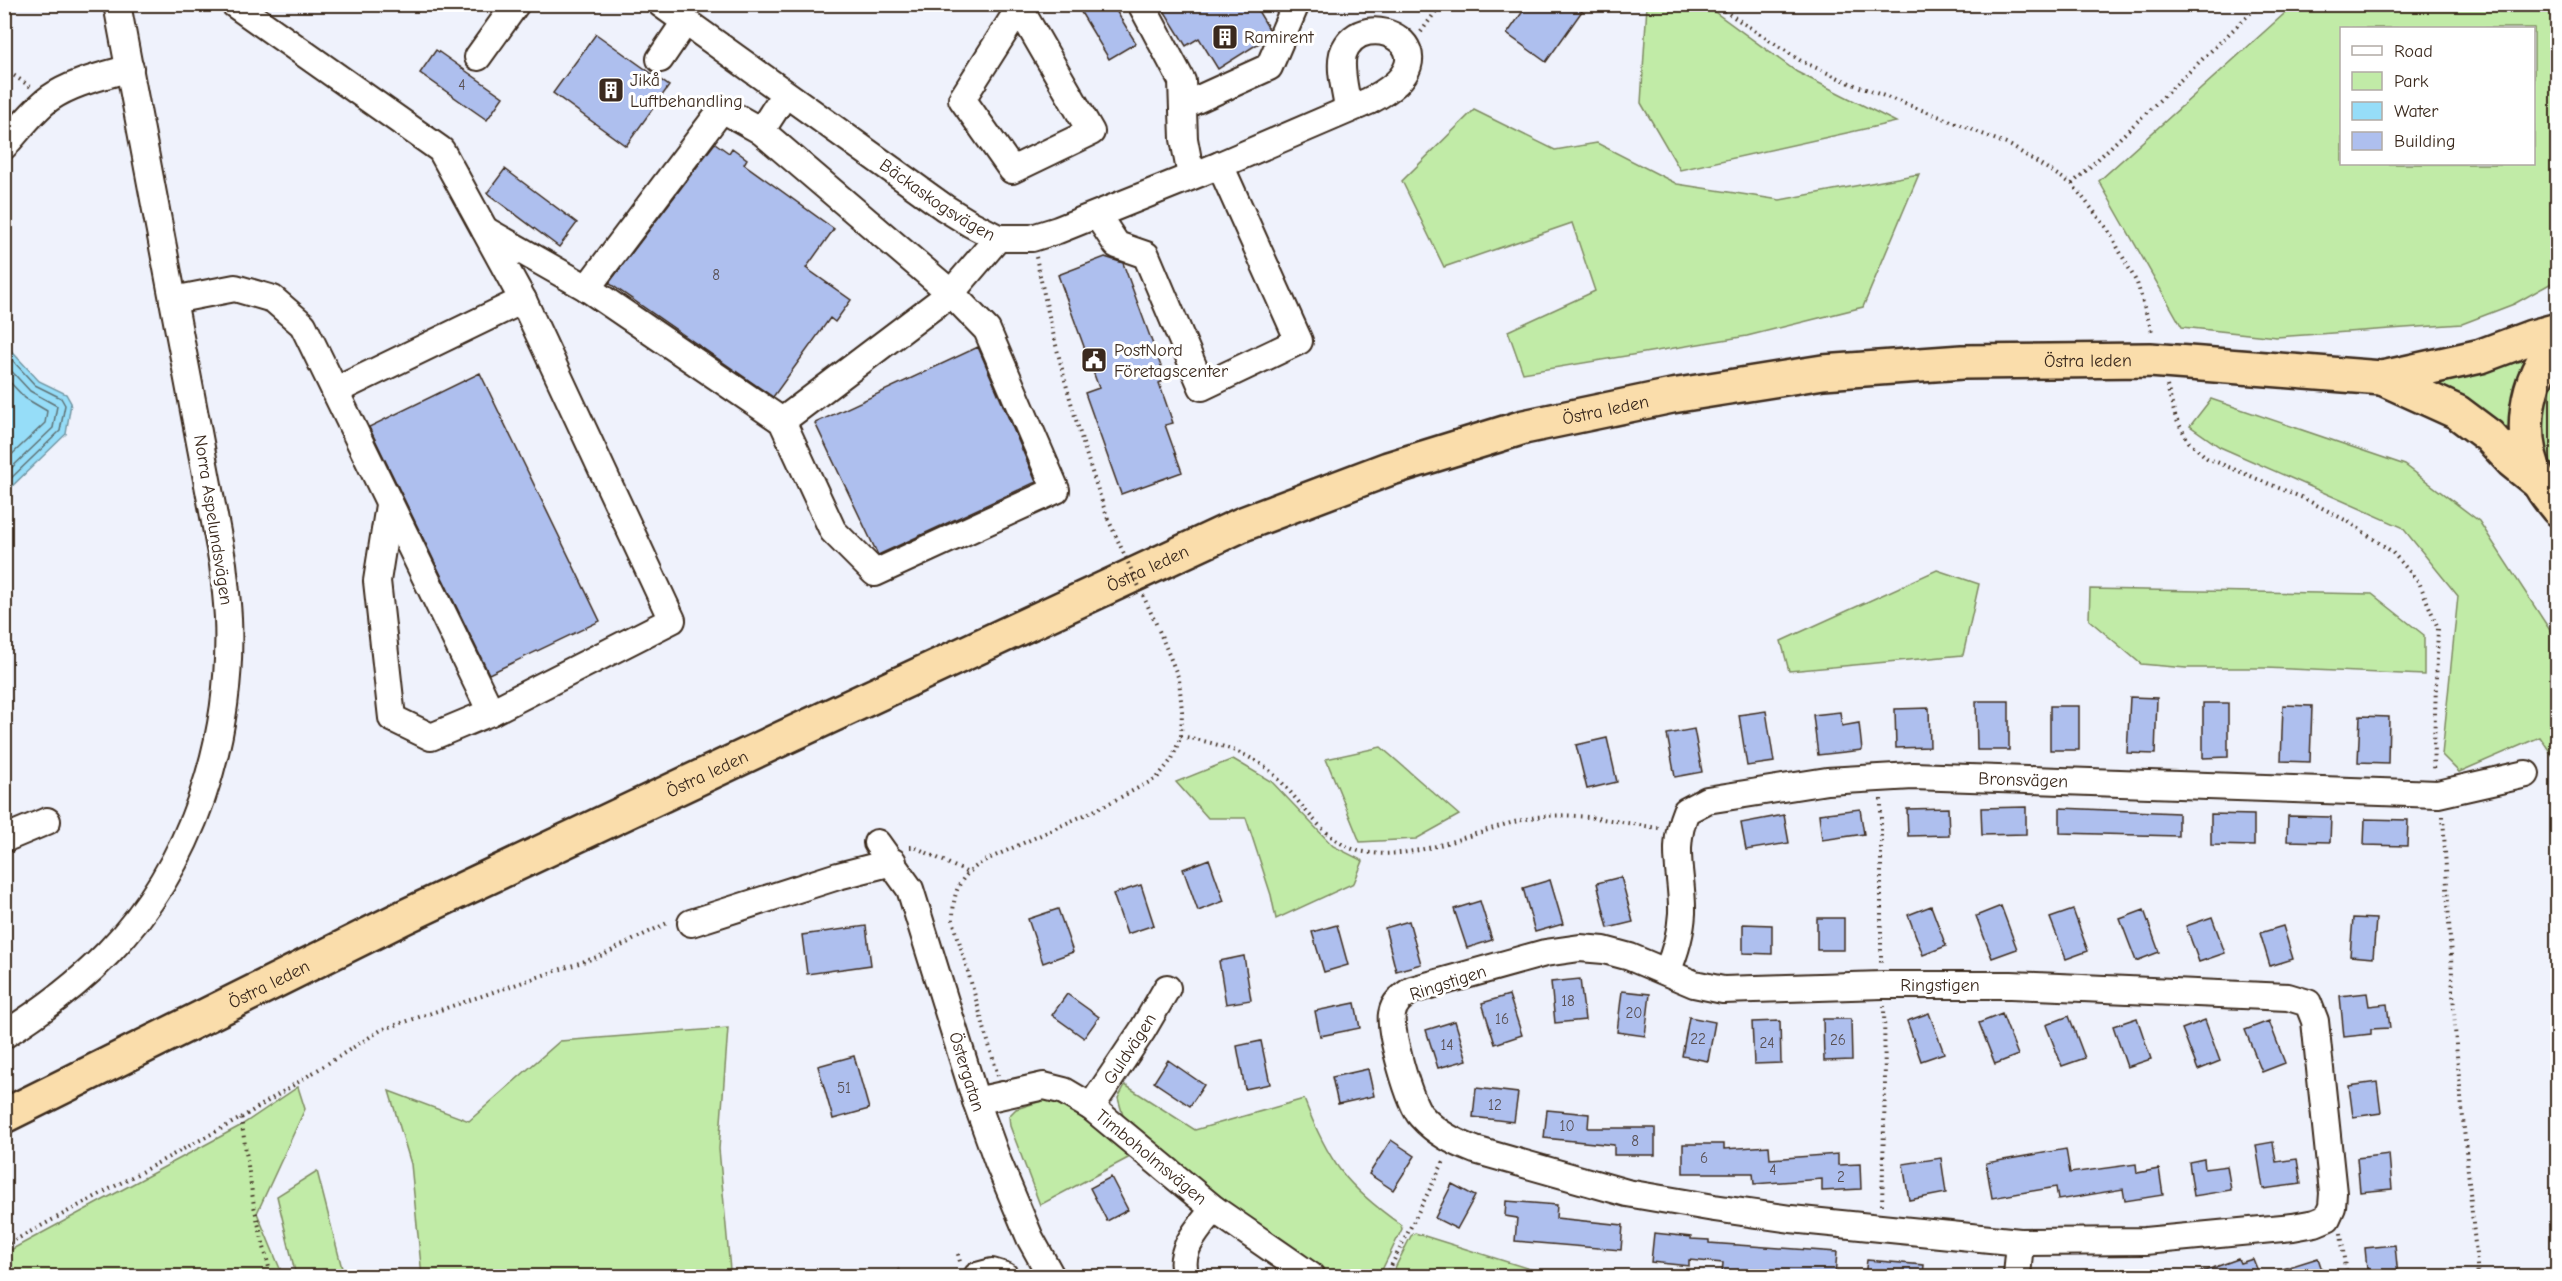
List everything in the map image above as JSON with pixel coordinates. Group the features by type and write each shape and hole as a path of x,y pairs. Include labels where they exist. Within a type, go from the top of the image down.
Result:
{"highway":[{"name":"Östra leden","path":"4,1116 404,916 1243,524 1388,469 1524,427 1672,396 1823,372 1962,362 2150,360 2382,378 2481,356 2558,330"},
{"path":"2548,496 2528,451 2526,417 2533,383 2548,353 2558,342"},
{"name":"Östra leden","path":"2382,378 2457,412 2489,436 2548,496"}],"street":[{"name":"Norra Aspelundsvägen","path":"4,1035 73,986 109,952 143,910 169,871 191,827 209,777 220,731 227,673 228,618 224,574 117,4"},
{"path":"234,4 441,150 523,300 672,620 491,712 431,737 392,718 377,581 389,505"},
{"path":"478,57 516,4"},
{"name":"Bäckaskogsvägen","path":"661,4 945,208 998,238 1032,238 1096,215 1220,165 1383,93 1406,73 1409,63 1408,50"},
{"path":"1141,4 1182,81 1184,139 1191,176"},
{"path":"1183,106 1269,67 1296,4"},
{"path":"1021,7 1091,132 1012,170 962,99 1021,7"},
{"path":"660,59 685,22"},
{"path":"1348,109 1342,65 1343,52 1350,41 1370,27 1379,27 1391,29 1402,38 1408,50"},
{"path":"4,146 49,99 72,87 130,68"},
{"path":"761,131 785,94"},
{"path":"485,230 586,288 782,421 833,531 875,573 1056,490 987,330 951,293 761,131 722,109 586,288"},
{"path":"1096,215 1117,245 1146,255 1202,387 1299,341 1220,165"},
{"path":"782,421 951,293 998,238"},
{"path":"173,300 235,288 273,298 303,325 491,712"},
{"path":"335,391 523,300"},
{"name":"Bronsvägen","path":"1667,972 1677,949 1682,913 1678,831 1686,811 1707,800 1827,781 1913,776 2438,794 2526,774"},
{"path":"4,839 47,821"},
{"path":"683,921 838,876 884,851"},
{"name":"Östergatan","path":"884,851 910,889 976,1101 998,1162 1030,1238 1051,1276"},
{"name":"Ringstigen","path":"1580,948 1612,953 1667,972 1694,984 1723,990 1882,985 2011,986 2288,997 2308,1003 2315,1022 2333,1193 2332,1208 2327,1218 2293,1227 2145,1241 2020,1242 1791,1219 1627,1193 1475,1150 1453,1142 1438,1132 1419,1114 1406,1090 1391,1017 1396,1002 1412,990 1545,953 1580,948"},
{"name":"Guldvägen","path":"1091,1107 1142,1031 1167,988"},
{"name":"Timboholmsvägen","path":"976,1101 1044,1086 1064,1091 1091,1107 1214,1209 1311,1276"},
{"path":"1186,1276 1183,1269 1185,1250 1214,1209"},
{"path":"2018,1276 2020,1242"},
{"path":"977,1276 992,1272 1005,1276"}],"path":[{"path":"1408,50 1441,4"},
{"path":"1714,4 1801,62 2011,146 2072,184 2107,228 2137,283 2155,342"},
{"path":"2072,184 2260,4"},
{"path":"4,69 49,99"},
{"path":"1003,1095 953,920 953,897 966,872 984,861 1104,806 1156,778 1172,759 1180,736 1182,711 1179,679 1158,627 1108,519 1064,384 1032,238"},
{"path":"2165,379 2176,419 2189,442 2207,458 2303,498 2349,522 2391,551 2419,582 2438,628 2432,782"},
{"path":"1180,736 1242,753 1250,758 1281,782 1328,832 1362,852 1412,851 1534,818 1557,814 1666,829"},
{"path":"1881,793 1881,964"},
{"path":"2443,806 2456,1045 2478,1276"},
{"path":"884,851 915,847 966,872"},
{"path":"4,1246 241,1118 381,1030 603,955 683,921"},
{"path":"1881,1210 1886,1087 1884,995"},
{"path":"241,1118 255,1206 271,1276"},
{"path":"1386,1276 1449,1151"},
{"path":"2341,1231 2346,1276"},
{"path":"898,1276 897,1272 901,1269"}],"green space":[{"path":"1647,5 1705,5 1797,72 1896,122 1680,170 1641,103"},
{"path":"2294,5 2557,5 2557,280 2514,304 2462,324 2276,337 2182,327 2099,181"},
{"path":"1474,110 1555,150 1597,143 1677,184 1780,200 1919,174 1863,307 1747,336 1523,373 1508,331 1595,291 1572,223 1444,267 1402,181"},
{"path":"2540,345 2521,458 2424,381"},
{"path":"2557,359 2557,490 2537,428"},
{"path":"2211,399 2405,465 2479,521 2557,641 2557,762 2540,737 2459,772 2442,755 2458,596 2402,527 2220,447 2190,426"},
{"path":"1937,570 1979,584 1963,655 1789,671 1781,641"},
{"path":"2090,589 2372,594 2424,635 2424,675 2266,668 2186,668 2141,664 2089,620"},
{"path":"1381,747 1459,815 1416,839 1360,842 1326,759"},
{"path":"1233,759 1272,782 1333,846 1363,861 1354,883 1276,919 1271,895 1246,818 1208,818 1176,782"},
{"path":"728,1028 719,1149 730,1270 682,1276 422,1276 411,1164 389,1091 469,1121 560,1041"},
{"path":"1125,1085 1195,1130 1304,1099 1322,1140 1341,1171 1366,1198 1401,1225 1402,1229 1379,1276 1325,1276 1192,1183 1125,1123 1118,1098"},
{"path":"298,1087 305,1109 257,1213 283,1276 5,1276 5,1253 240,1126"},
{"path":"1045,1100 1079,1116 1130,1157 1040,1205 1010,1126 1009,1116 1016,1109"},
{"path":"317,1171 344,1276 296,1276 277,1196"},
{"path":"1415,1233 1552,1276 1391,1276 1411,1236"}],"water":[{"path":"4,343 39,381 66,394 71,403 66,434 5,493"}],"building":[{"path":"1076,4 1112,4 1136,43 1109,59"},
{"name":"Ramirent","path":"1160,4 1254,4 1269,29 1264,40 1218,69 1199,38 1186,46"},
{"path":"1528,4 1587,4 1546,62 1507,34"},
{"name":"Jikå Luftbehandling","path":"596,34 669,86 626,146 553,93"},
{"path":"436,50 503,97 487,120 420,73"},
{"path":"715,143 729,153 732,148 747,159 744,164 834,229 806,268 851,300 835,322 830,318 773,397 609,283"},
{"path":"505,169 577,223 559,247 487,193"},
{"path":"1105,257 1123,263 1166,380 1159,383 1173,423 1165,425 1182,472 1121,494 1085,393 1099,388 1058,275"},
{"path":"978,347 1036,482 878,555 815,423"},
{"path":"480,373 600,621 489,674 369,427"},
{"path":"2130,697 2157,698 2155,754 2127,753"},
{"path":"1976,701 2009,701 2009,750 1977,750"},
{"path":"2203,703 2228,703 2228,757 2203,758"},
{"path":"2283,705 2312,706 2310,762 2281,761"},
{"path":"2050,706 2079,706 2079,750 2050,750"},
{"path":"1929,708 1930,747 1896,748 1895,709"},
{"path":"1766,711 1774,762 1747,766 1739,715"},
{"path":"1840,712 1842,726 1859,723 1862,750 1818,755 1813,715"},
{"path":"2360,716 2389,717 2388,763 2358,762"},
{"path":"1694,729 1702,772 1675,777 1667,734"},
{"path":"1607,738 1617,782 1587,789 1576,745"},
{"path":"2026,807 2026,834 1982,835 1981,808"},
{"path":"1948,808 1949,835 1908,836 1907,809"},
{"path":"2060,808 2178,813 2178,836 2060,833"},
{"path":"1860,809 1864,834 1822,840 1819,814"},
{"path":"2211,814 2254,815 2254,846 2211,845"},
{"path":"1784,815 1789,843 1746,850 1741,823"},
{"path":"2288,816 2331,817 2330,842 2287,841"},
{"path":"2365,819 2408,820 2407,846 2364,845"},
{"path":"1209,859 1224,901 1198,911 1183,869"},
{"path":"1621,877 1633,922 1608,928 1597,883"},
{"path":"1550,880 1563,924 1535,932 1523,888"},
{"path":"1141,885 1154,925 1127,934 1113,894"},
{"path":"1480,901 1492,940 1467,948 1454,909"},
{"path":"1931,906 1946,946 1923,955 1908,915"},
{"path":"2001,906 2017,949 1992,958 1976,916"},
{"path":"1058,909 1073,952 1043,963 1028,919"},
{"path":"2073,910 2088,951 2066,959 2050,918"},
{"path":"2144,910 2159,952 2136,961 2120,919"},
{"path":"2212,917 2225,953 2199,962 2186,926"},
{"path":"1817,918 1844,918 1844,950 1817,950"},
{"path":"2353,918 2376,919 2373,958 2350,956"},
{"path":"1409,921 1421,964 1396,971 1385,928"},
{"path":"1743,924 1772,925 1772,954 1743,953"},
{"path":"1337,925 1348,965 1324,972 1312,932"},
{"path":"866,926 871,965 807,974 802,935"},
{"path":"2283,926 2293,959 2270,966 2260,933"},
{"path":"1244,956 1251,1000 1226,1004 1219,961"},
{"path":"1580,979 1585,1020 1555,1023 1551,982"},
{"path":"1622,991 1650,994 1645,1036 1617,1032"},
{"path":"2367,993 2369,1006 2387,1004 2390,1028 2371,1029 2371,1034 2344,1037 2340,996"},
{"path":"1067,994 1099,1017 1084,1038 1052,1015"},
{"path":"1509,995 1522,1035 1495,1044 1482,1003"},
{"path":"1355,1003 1360,1028 1320,1036 1315,1011"},
{"path":"1929,1013 1944,1053 1921,1061 1907,1021"},
{"path":"2002,1014 2018,1055 1995,1064 1979,1023"},
{"path":"2069,1016 2085,1058 2062,1066 2046,1025"},
{"path":"1689,1017 1715,1022 1708,1061 1682,1056"},
{"path":"2137,1018 2151,1059 2127,1067 2113,1026"},
{"path":"1823,1019 1851,1019 1852,1060 1824,1061"},
{"path":"2205,1020 2220,1061 2198,1070 2182,1029"},
{"path":"1455,1021 1467,1060 1438,1068 1426,1030"},
{"path":"1780,1021 1781,1063 1754,1064 1752,1022"},
{"path":"2269,1021 2285,1063 2262,1072 2245,1030"},
{"path":"1261,1041 1270,1084 1245,1089 1237,1046"},
{"path":"854,1056 869,1109 833,1119 818,1066"},
{"path":"1168,1060 1204,1085 1190,1106 1154,1082"},
{"path":"1368,1069 1374,1096 1338,1104 1332,1077"},
{"path":"2377,1082 2381,1113 2353,1117 2349,1086"},
{"path":"1476,1088 1518,1093 1514,1122 1473,1117"},
{"path":"1547,1110 1589,1114 1588,1128 1655,1128 1655,1155 1614,1155 1614,1145 1544,1138"},
{"path":"1391,1140 1415,1156 1393,1190 1369,1174"},
{"path":"2273,1142 2276,1162 2297,1159 2301,1184 2263,1189 2256,1145"},
{"path":"1683,1144 1724,1144 1724,1149 1769,1146 1770,1159 1838,1154 1838,1165 1860,1164 1861,1189 1822,1191 1822,1179 1754,1184 1753,1173 1683,1173"},
{"path":"2066,1149 2070,1173 2136,1164 2137,1173 2159,1169 2163,1195 2125,1201 2123,1189 2058,1200 2056,1187 1992,1198 1986,1163"},
{"path":"2389,1154 2392,1189 2360,1192 2357,1158"},
{"path":"1941,1158 1946,1193 1909,1200 1903,1164"},
{"path":"2204,1159 2205,1169 2227,1166 2231,1190 2194,1196 2189,1162"},
{"path":"1111,1177 1128,1210 1107,1221 1090,1188"},
{"path":"1452,1184 1475,1196 1457,1229 1435,1218"},
{"path":"1506,1201 1557,1205 1556,1218 1623,1225 1621,1250 1515,1241 1517,1218 1505,1216"},
{"path":"1654,1233 1709,1240 1709,1243 1837,1252 1835,1276 1797,1276 1761,1271 1760,1276 1722,1274 1723,1263 1689,1260 1689,1266 1651,1262"},
{"path":"2395,1245 2398,1276 2370,1276 2365,1248"},
{"path":"2318,1258 2324,1276 2270,1276 2270,1273"},
{"path":"2238,1259 2240,1263 2253,1259 2260,1276 2197,1276 2196,1274"},
{"path":"1867,1260 1924,1265 1923,1276 1865,1276"}],"place":[{"name":"Ramirent","path":"1225,37"},
{"name":"Jikå Luftbehandling","path":"611,90"},
{"name":"PostNord Företagscenter","path":"1094,360"}]}
